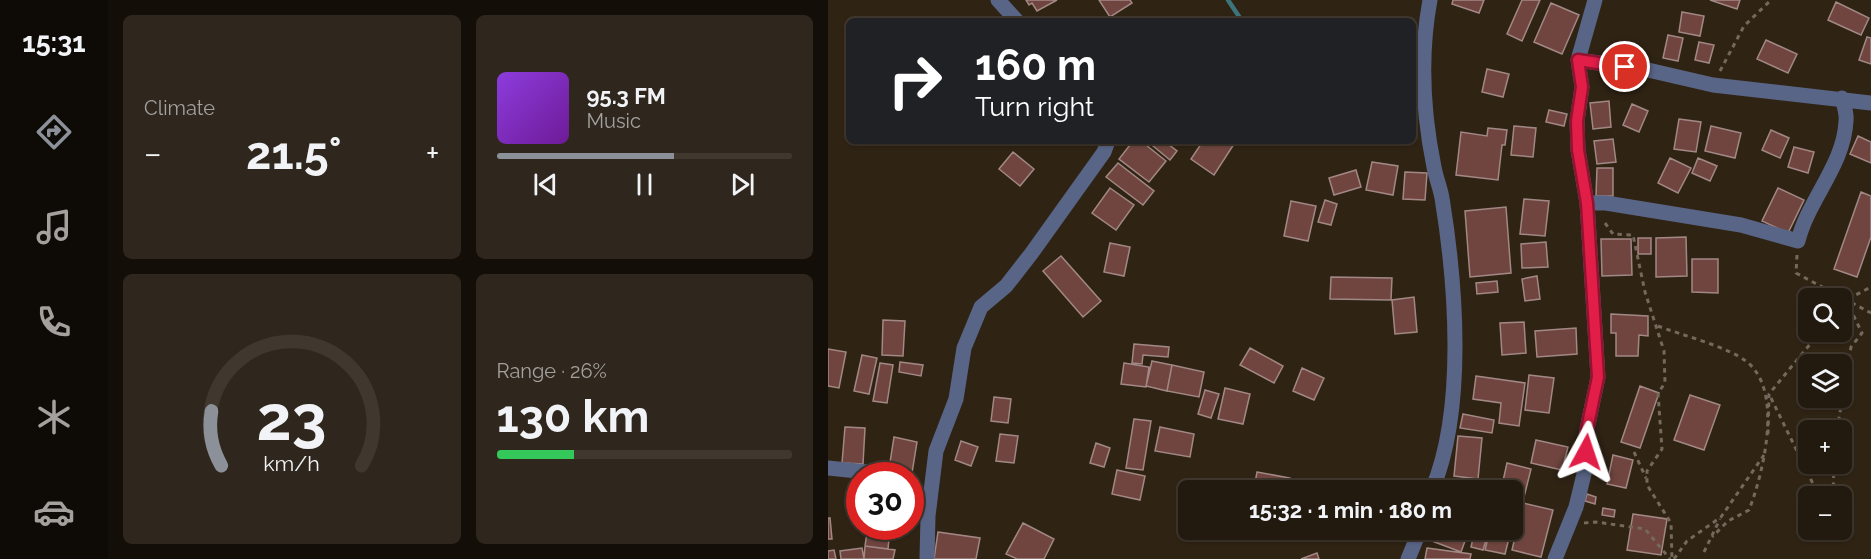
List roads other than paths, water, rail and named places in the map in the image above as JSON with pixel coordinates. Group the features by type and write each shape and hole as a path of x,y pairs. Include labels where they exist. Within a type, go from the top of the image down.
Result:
{"street":[{"path":"998,0 1014,18"},
{"path":"1430,0 1425,44 1424,94 1434,168 1441,194 1450,253 1454,369 1447,433 1435,480"},
{"path":"1555,559 1576,507 1584,474 1587,429 1598,377 1587,203 1578,150 1577,121 1582,87 1578,60 1595,0"},
{"path":"1578,60 1648,70 1713,85 1871,103"},
{"path":"1587,203 1606,203 1741,225 1798,242 1803,221 1839,155 1846,120 1842,98"},
{"path":"927,559 936,451 956,399 964,348 981,307 1005,286 1031,254 1104,152 1107,144"},
{"path":"828,468 846,470"},
{"path":"924,477 932,478"},
{"path":"1408,559 1416,540"}],"waterway":[{"path":"1228,0 1240,18"}]}
